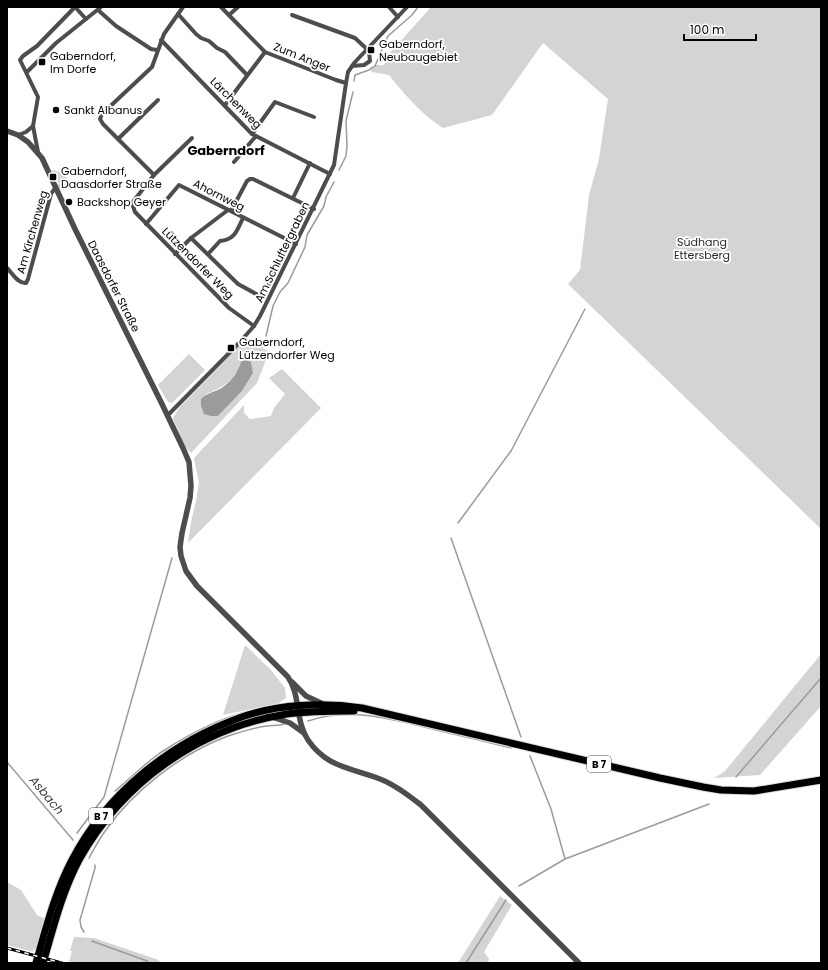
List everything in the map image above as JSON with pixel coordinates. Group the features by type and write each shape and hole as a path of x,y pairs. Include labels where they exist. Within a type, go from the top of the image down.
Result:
{"main road":[{"name":"B 7","path":"43,963 63,898 79,861 105,822 132,791 165,764 198,744 243,725 298,710 325,706 354,706 660,778 721,790 754,791 821,780"},
{"name":"B 7","path":"36,963 56,898 72,859 84,839 100,817 128,786 162,758 215,728 260,712 298,710 380,712"}],"street":[{"path":"38,152 33,126 38,97 20,60 22,56 37,46 75,7 86,19"},
{"path":"183,7 164,34 152,67 101,116 100,120 154,175 192,138"},
{"name":"Zum Anger","path":"221,7 264,52 346,83"},
{"path":"229,16 238,7"},
{"path":"389,7 398,17"},
{"name":"Am Schluftergraben","path":"168,415 254,326 314,209 334,165 348,72 407,7"},
{"path":"27,72 56,43 99,8 116,26 151,49 157,50"},
{"path":"178,14 196,34 209,41 217,48 226,52 247,74"},
{"path":"292,15 355,38 368,49"},
{"name":"Lärchenweg","path":"161,40 254,135 330,174"},
{"name":"Am Schluftergraben","path":"352,66 364,65 368,63 371,55 368,49"},
{"path":"225,105 264,52"},
{"path":"118,139 158,100"},
{"path":"234,162 254,135 275,102 314,117"},
{"path":"18,135 26,132 33,126"},
{"name":"Daasdorfer Straße","path":"7,131 18,135 28,142 38,152 46,165 74,229 168,415 188,462 191,476 190,498 180,547 181,556 186,571 197,586 310,699 325,706"},
{"path":"293,198 310,163"},
{"name":"Lützendorfer Weg","path":"154,175 132,203 133,208 146,224 229,308 254,326"},
{"path":"175,254 191,238 230,210 247,181 250,179 253,179 314,209"},
{"name":"Ahornweg","path":"146,224 179,185 296,244"},
{"name":"Am Kirchenweg","path":"7,268 20,282 26,283 51,194 55,188"},
{"path":"208,254 220,240 228,240 233,237 243,218"},
{"path":"191,238 238,284 258,295 264,294 290,241"},
{"path":"291,680 304,734"},
{"path":"272,717 290,723 304,734 314,748 328,760 339,766 380,779 404,792 421,805 579,963"}],"green space":[{"name":"Südhang Ettersberg","path":"431,7 821,7 821,529 568,284 580,270 589,195 599,159 608,99 543,43 492,115 443,128 420,110 389,75 372,72 369,68 375,65 384,65 389,54"},
{"path":"52,171 61,173 67,178 70,183 67,189 62,191 57,185 59,184 58,181 56,181"},
{"path":"247,338 269,352 257,383 191,453 185,447 173,418 179,408","holes":["241,362 251,362 253,373 242,391 218,416 206,394 218,389 232,379"]},
{"path":"189,354 205,370 172,403 168,402 158,385"},
{"path":"282,369 321,408 188,543 199,483 194,458 244,405 244,413 250,419 271,416 274,408 285,394 269,378"},
{"path":"245,645 271,670 285,688 286,698 279,703 223,715"},
{"path":"821,654 821,706 760,775 714,778 725,771"},
{"path":"7,882 21,890 37,915 46,919 37,950 34,949 33,952 7,945"},
{"path":"500,896 512,905 484,952 489,959 488,963 458,963"},
{"path":"74,937 94,938 156,959 163,963 69,962"}],"shaded area":[{"path":"245,359 251,362 253,373 242,391 218,416 204,414 201,406 201,399 226,385 234,376 241,362"}],"waterway":[{"path":"354,81 355,75 375,66 388,36 412,15 418,7"},
{"path":"339,170 346,156 346,121 353,92"},
{"path":"266,336 273,306 280,292 288,283 305,247 307,235 324,206 326,197 334,182"},
{"path":"458,523 511,451 585,309"},
{"path":"451,538 521,737"},
{"path":"77,833 104,797 172,558"},
{"path":"736,777 821,678"},
{"path":"271,706 281,704"},
{"path":"115,791 154,757 181,740 215,723 250,711"},
{"path":"308,721 341,715 374,716 511,748"},
{"path":"89,858 103,833 117,815 160,774 193,752 228,736 256,728 284,724"},
{"path":"519,886 565,859 551,809 530,756"},
{"name":"Asbach","path":"7,762 73,840"},
{"path":"565,859 709,804"},
{"name":"Asbach","path":"84,932 81,927 80,920 95,865"},
{"path":"466,963 506,900"},
{"name":"Asbach","path":"92,941 149,963"}],"railway":[{"path":"7,948 62,963"}],"place":[{"name":"Gaberndorf, Neubaugebiet","path":"371,50"},
{"name":"Gaberndorf, Im Dorfe","path":"42,62"},
{"name":"Sankt Albanus","path":"56,110"},
{"name":"Gaberndorf, Daasdorfer Straße","path":"53,177"},
{"name":"Backshop Geyer","path":"69,202"},
{"name":"Gaberndorf, Lützendorfer Weg","path":"231,348"}],"district":[{"name":"Gaberndorf","path":"226,150"}]}
